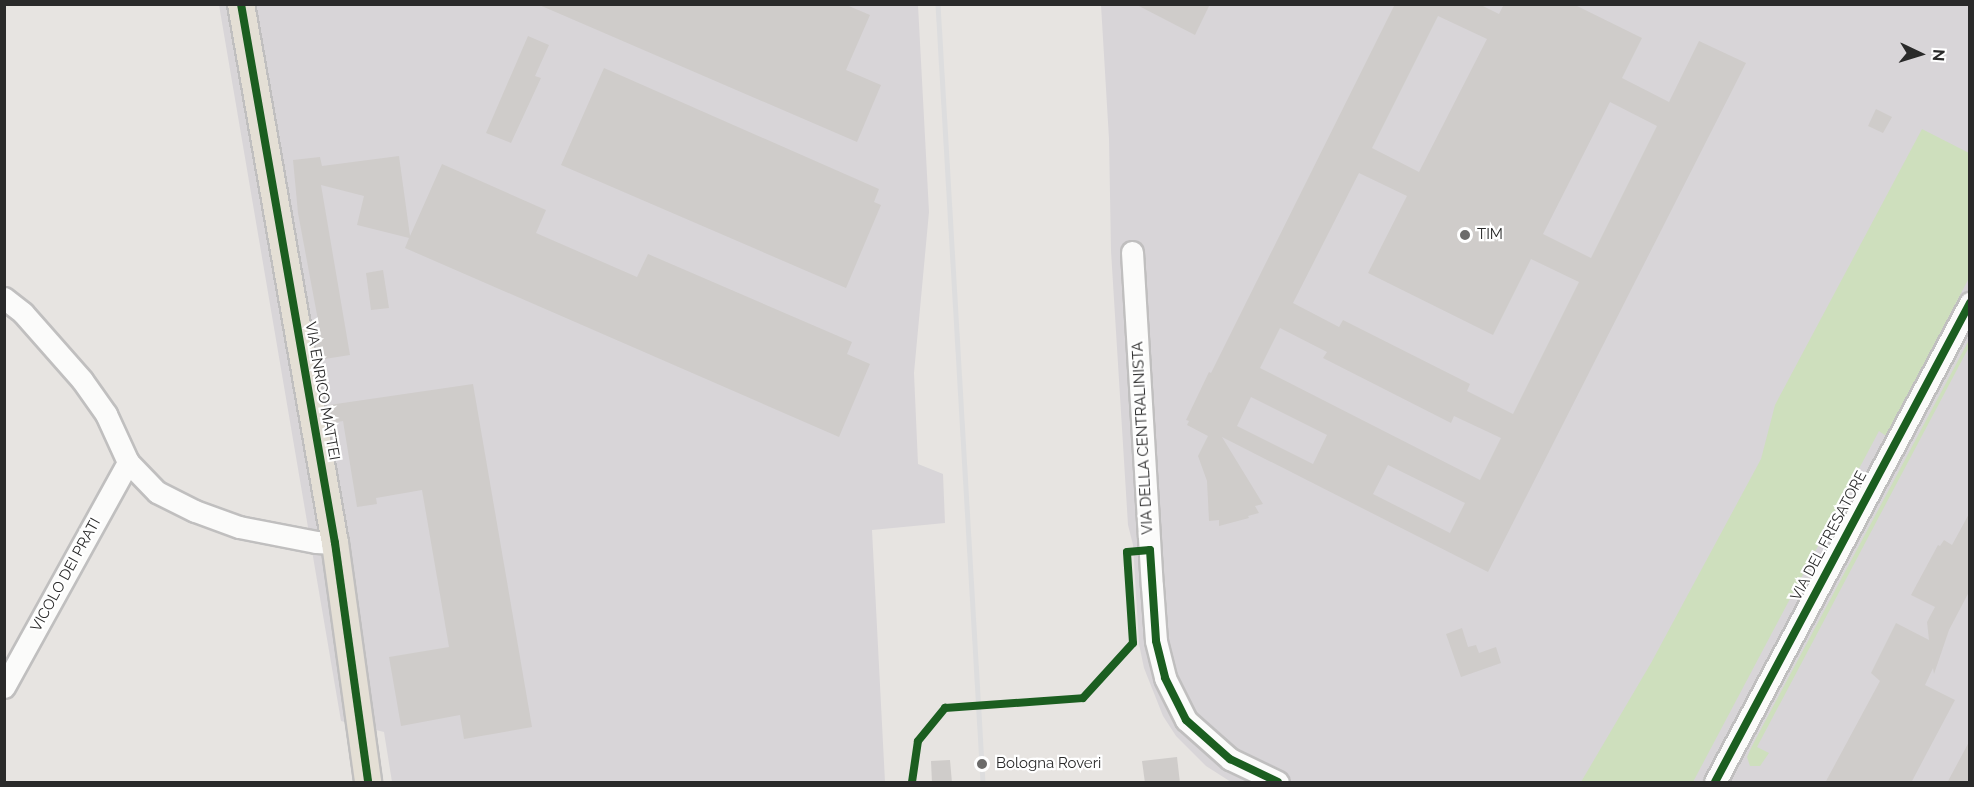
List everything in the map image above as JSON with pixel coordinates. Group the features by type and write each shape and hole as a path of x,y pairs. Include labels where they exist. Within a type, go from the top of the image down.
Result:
{"main road":[{"name":"VIA ENRICO MATTEI","path":"241,4 335,543 368,783"}],"street":[{"name":"VIA DELLA CENTRALINISTA","path":"1132,252 1156,641 1165,678 1186,720 1230,759 1278,783"},
{"path":"4,298 23,313 82,380 106,414 128,462 157,492 195,511 239,527 316,542 335,543"},
{"name":"VIA DEL FRESATORE","path":"1715,783 1970,303"},
{"name":"VICOLO DEI PRATI","path":"4,687 128,462"}],"shaded area":[{"path":"219,5 918,5 929,212 914,373 918,464 943,474 945,523 872,530 885,782 392,782 384,732 341,721"},
{"path":"1101,5 1969,5 1969,782 1231,782 1206,766 1176,736 1163,716 1144,668 1139,644 1133,545 1128,525 1111,251 1109,139"}],"green space":[{"path":"1922,129 1969,153 1969,278 1886,436 1879,431 1693,782 1581,782 1651,663 1761,459 1775,405"},
{"path":"1969,340 1969,347 1757,747 1769,753 1760,766 1750,766 1747,757 1752,746"}],"building":[{"path":"537,4 844,4 870,15 846,70 881,85 857,142"},
{"path":"1135,4 1210,4 1195,35"},
{"path":"1395,4 1479,4 1499,14 1504,4 1573,4 1642,38 1622,78 1669,102 1699,41 1746,63 1488,572 1222,437 1263,504 1255,506 1259,513 1248,516 1249,518 1219,526 1219,520 1209,521 1207,481 1198,456 1208,436 1187,425 1189,421 1186,420 1209,372 1211,373","holes":["1438,16 1487,39 1419,172 1372,148","1610,102 1657,126 1591,258 1543,234","1359,173 1407,196 1368,273 1493,335 1531,259 1579,282 1513,414 1467,391 1470,384 1343,320 1339,327 1293,303","1280,328 1327,352 1323,358 1451,423 1454,416 1501,438 1480,480 1260,368","1251,397 1327,435 1313,464 1237,426","1388,465 1465,503 1450,533 1373,494"]},
{"path":"528,36 549,45 535,76 541,78 511,143 486,133"},
{"path":"604,68 879,189 874,202 881,205 846,288 561,165"},
{"path":"1876,109 1892,117 1883,133 1868,126"},
{"path":"399,156 410,236 442,164 546,210 536,233 637,277 648,254 852,342 847,354 870,364 839,437 405,248 409,238 357,225 364,196 321,185 350,355 318,360 314,332 320,331 298,213 293,160 320,157 322,166"},
{"path":"383,270 389,308 371,310 366,273"},
{"path":"473,384 532,727 464,739 460,715 401,726 389,657 449,647 422,490 376,498 377,504 357,507 343,421 332,423 329,405"},
{"path":"1970,512 1970,590 1949,630 1934,674 1933,668 1925,685 1955,700 1911,783 1825,783 1880,681 1871,673 1896,623 1929,640 1927,622 1935,607 1911,595 1938,545 1940,546 1944,540 1952,545"},
{"path":"1462,628 1468,647 1476,645 1479,653 1496,647 1501,663 1461,677 1446,634"},
{"path":"1970,740 1970,783 1947,783"},
{"path":"1177,757 1180,783 1145,783 1142,761"},
{"path":"950,760 952,783 932,783 931,761"}],"railway":[{"path":"938,4 983,782"}],"cycle path":[{"path":"241,4 335,543 368,782"},
{"path":"1715,782 1970,303"},
{"path":"912,782 918,741 945,708 1083,698 1133,643 1127,552 1150,550 1156,641 1165,678 1186,720 1230,759 1278,782"}],"place":[{"name":"TIM","path":"1465,235"},
{"name":"Bologna Roveri","path":"982,764"}]}
